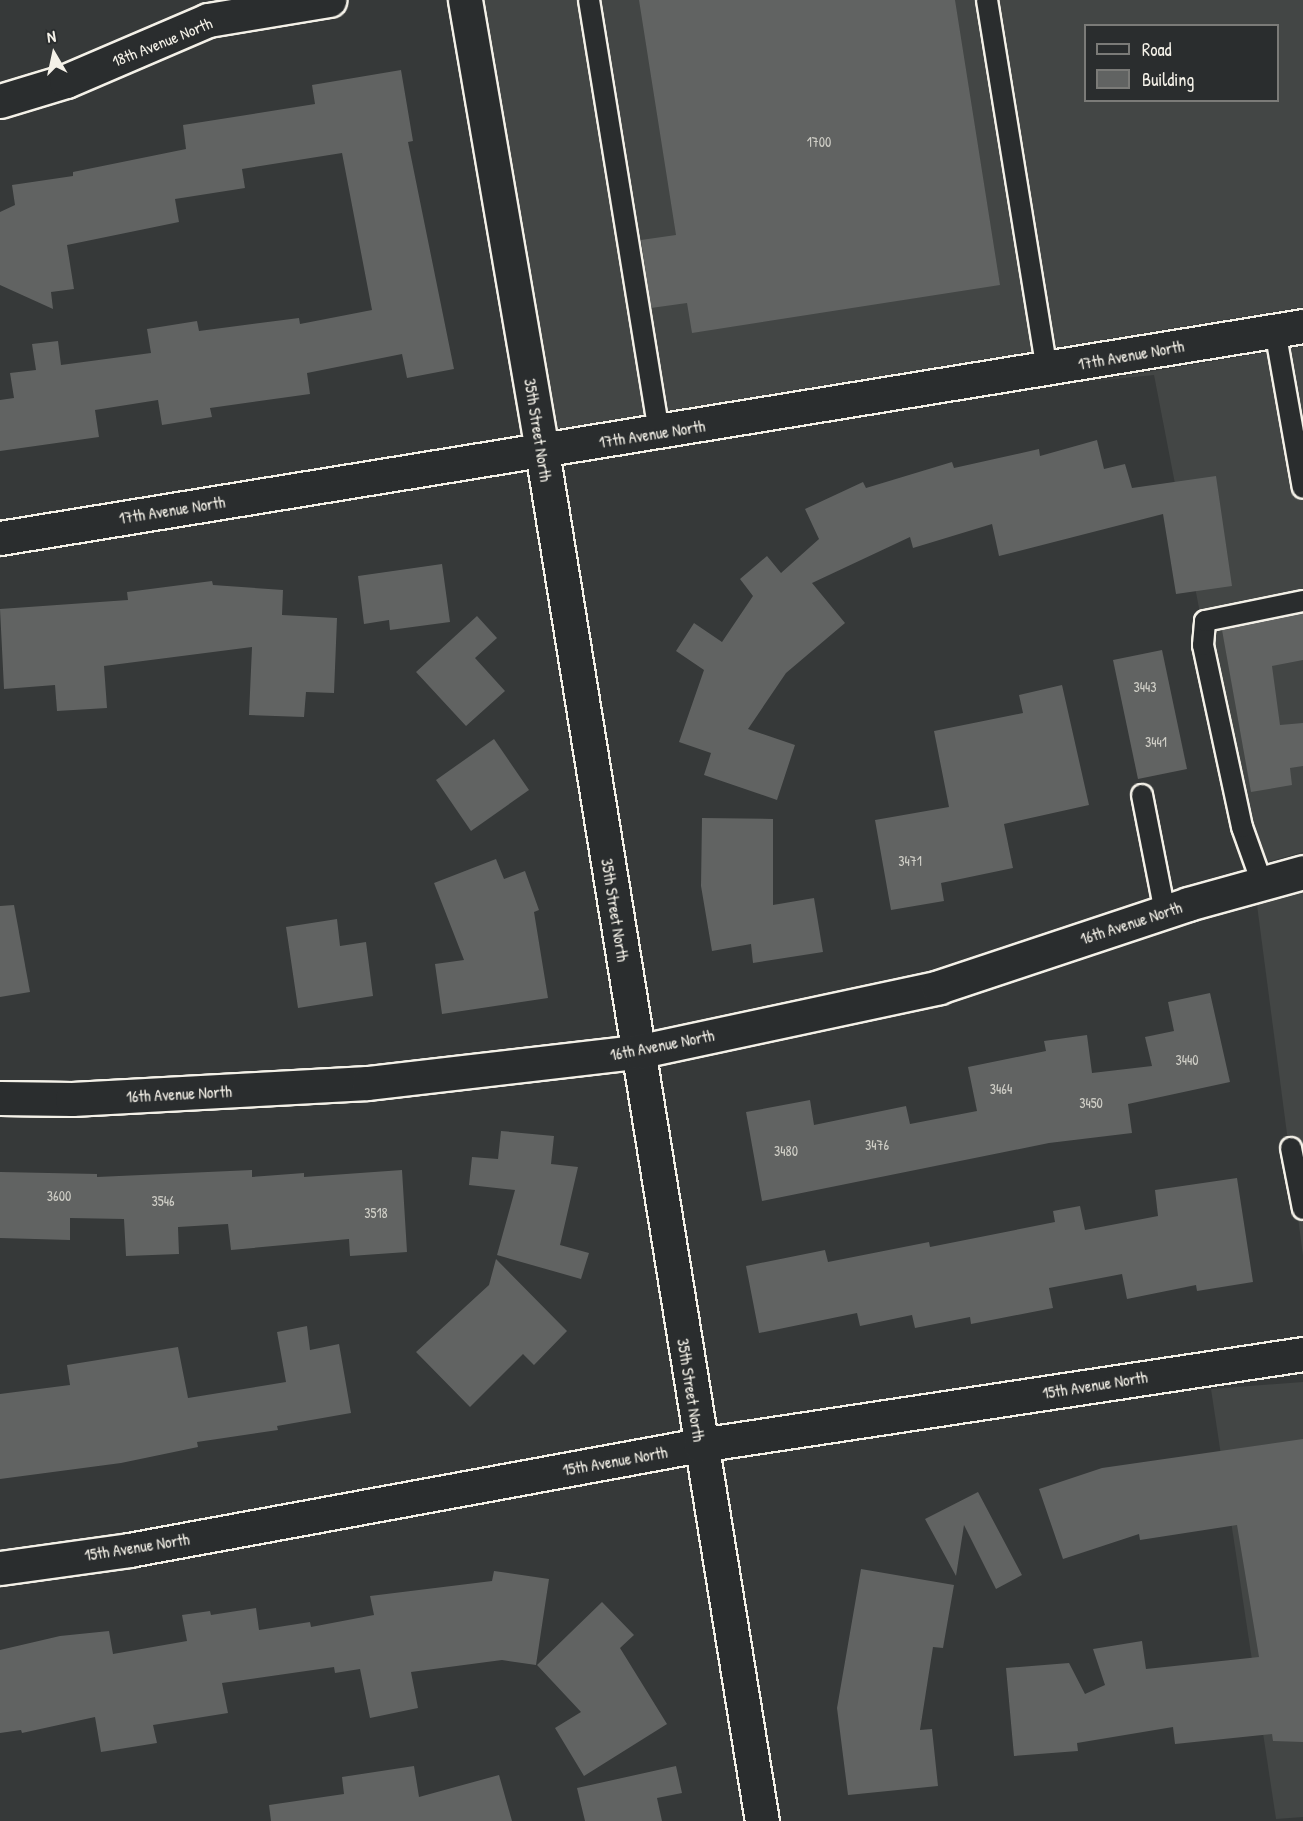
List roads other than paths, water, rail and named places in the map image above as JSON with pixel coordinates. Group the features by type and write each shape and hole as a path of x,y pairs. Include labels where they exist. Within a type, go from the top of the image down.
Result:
{"street":[{"name":"18th Avenue North","path":"0,101 66,81 208,21 329,0"},
{"name":"35th Street North","path":"465,0 542,451 762,1821"},
{"name":"17th Avenue North","path":"0,538 659,433 1289,328"},
{"name":"16th Avenue North","path":"0,1098 96,1098 356,1084 637,1052 939,987 1165,912 1303,872"},
{"name":"15th Avenue North","path":"0,1568 129,1550 700,1445 1303,1354"}],"lane":[{"path":"589,0 659,433"},
{"path":"987,0 1047,369"},
{"path":"1289,328 1303,488"},
{"path":"1262,883 1242,827 1203,645 1205,621 1303,600"},
{"path":"1142,795 1165,912"},
{"path":"1291,1149 1303,1209"}]}
